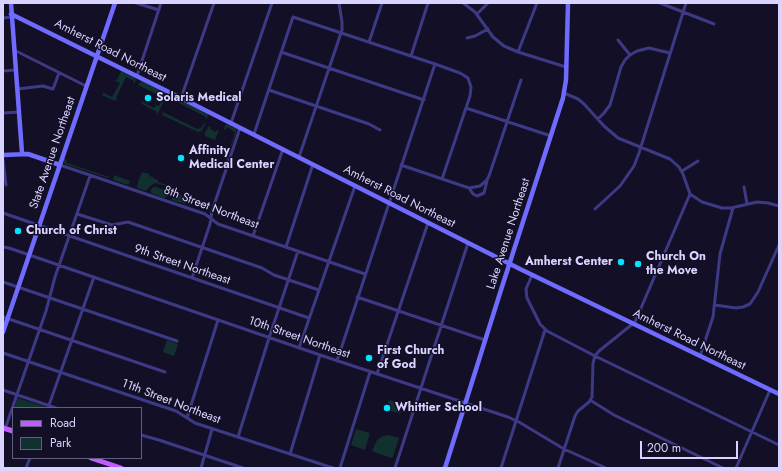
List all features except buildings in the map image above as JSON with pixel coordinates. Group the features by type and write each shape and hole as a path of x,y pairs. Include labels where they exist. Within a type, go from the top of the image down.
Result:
{"main road":[{"path":"95,459 121,468"}],"street":[{"path":"11,3 22,154"},
{"name":"State Avenue Northeast","path":"3,332 5,318 29,255 115,3"},
{"path":"136,3 159,10"},
{"path":"137,76 161,3"},
{"path":"182,98 214,3"},
{"path":"231,123 272,3"},
{"path":"298,157 341,33 342,22 339,3"},
{"path":"369,42 382,3"},
{"path":"411,56 428,3"},
{"path":"464,3 477,14 493,37 500,44 518,52 566,67"},
{"path":"518,52 537,3"},
{"name":"Lake Avenue Northeast","path":"445,468 564,93 568,3"},
{"path":"660,3 714,24"},
{"path":"595,209 624,182 634,166 686,3"},
{"path":"477,14 488,4"},
{"path":"3,18 12,15"},
{"name":"Amherst Road Northeast","path":"12,15 254,134 509,264 770,390 778,392"},
{"path":"254,134 293,17 435,64 455,71 466,77 471,85 471,91 442,179"},
{"path":"468,38 488,29"},
{"path":"618,40 630,55"},
{"path":"598,119 610,105 621,67 630,55 637,51 649,48 670,53"},
{"path":"14,50 86,86"},
{"path":"281,52 424,100"},
{"path":"337,361 435,64"},
{"path":"3,71 15,70"},
{"path":"17,89 42,86 53,89 59,72"},
{"path":"469,188 475,195 482,195 485,191 487,180 508,122 521,80"},
{"path":"269,90 369,124 380,130"},
{"path":"558,468 576,413 590,400 592,394 593,363 595,356 599,350 634,324 690,194 682,171 670,159 618,138 609,131 590,108 582,101 564,93"},
{"path":"466,108 551,136"},
{"path":"3,113 19,112"},
{"path":"192,278 211,219 212,211 240,128"},
{"path":"253,236 283,149"},
{"name":"8th Street Northeast","path":"3,155 33,155 90,176 205,214 218,224 366,274"},
{"path":"3,160 6,185"},
{"path":"682,171 698,161"},
{"path":"286,247 313,164"},
{"path":"401,165 469,188 480,186 487,180"},
{"path":"12,407 90,176"},
{"path":"299,348 355,186"},
{"path":"744,186 747,204"},
{"path":"690,194 702,202 714,207 733,208 762,202 779,206"},
{"path":"700,356 710,327 715,305 719,259 733,208"},
{"name":"9th Street Northeast","path":"3,213 309,318"},
{"path":"77,214 112,225 128,222 262,268 270,274 319,290"},
{"path":"378,374 428,223"},
{"path":"395,468 440,325 468,243"},
{"path":"715,305 736,308 750,304 758,292 779,245"},
{"name":"10th Street Northeast","path":"3,247 516,421 564,449 606,468"},
{"path":"238,437 278,307 298,251"},
{"path":"532,275 526,294 531,308 545,330 554,336 779,445"},
{"path":"3,390 49,407 94,277"},
{"path":"3,282 177,341"},
{"path":"358,297 485,340"},
{"path":"5,318 165,372"},
{"path":"188,418 218,320"},
{"path":"501,468 545,330"},
{"name":"11th Street Northeast","path":"3,352 176,412 195,423 212,429 333,468"},
{"path":"290,454 320,355"},
{"path":"340,468 370,372"},
{"path":"736,468 770,390"},
{"path":"590,400 609,413 723,468"},
{"path":"4,428 12,408"},
{"path":"201,468 212,429"},
{"path":"142,435 243,468"}],"green space":[{"path":"121,71 136,79 135,83 126,77 115,101 102,95 104,93 112,97 120,83 114,80 117,80"},
{"path":"141,81 165,93 163,103 157,115 157,112 142,104 141,101 154,108 156,105 159,106 161,102 158,100 160,96 138,85"},
{"path":"170,95 208,114 207,119 206,117 171,99 169,101 167,100 167,97"},
{"path":"163,112 197,129 201,128 204,123 205,124 202,131 198,132 162,115"},
{"path":"226,124 237,129 227,160 223,157 227,157 235,132 227,127 225,130 224,128"},
{"path":"209,126 211,127 210,129 216,132 219,130 215,140 205,136"},
{"path":"64,159 66,159 67,163 109,177 108,178 65,164"},
{"path":"142,172 149,174 149,176 158,180 158,182 167,186 155,183 146,191 137,188"},
{"path":"114,175 130,181 129,184 128,185 113,180"},
{"path":"155,186 174,193 164,198 151,193 151,189"},
{"path":"179,194 186,198 185,204 171,200"},
{"path":"167,340 178,344 174,356 163,352"},
{"path":"18,398 46,407 14,407"},
{"path":"389,400 403,404 400,414 386,409"},
{"path":"356,429 370,433 365,450 351,445"},
{"path":"388,435 399,438 393,457 391,458 372,451 377,440"}],"place":[{"name":"Solaris Medical","path":"148,98"},
{"name":"Affinity Medical Center","path":"181,158"},
{"name":"Church of Christ","path":"18,231"},
{"name":"Amherst Center","path":"621,262"},
{"name":"Church On the Move","path":"638,264"},
{"name":"First Church of God","path":"369,358"},
{"name":"Whittier School","path":"387,408"}]}
